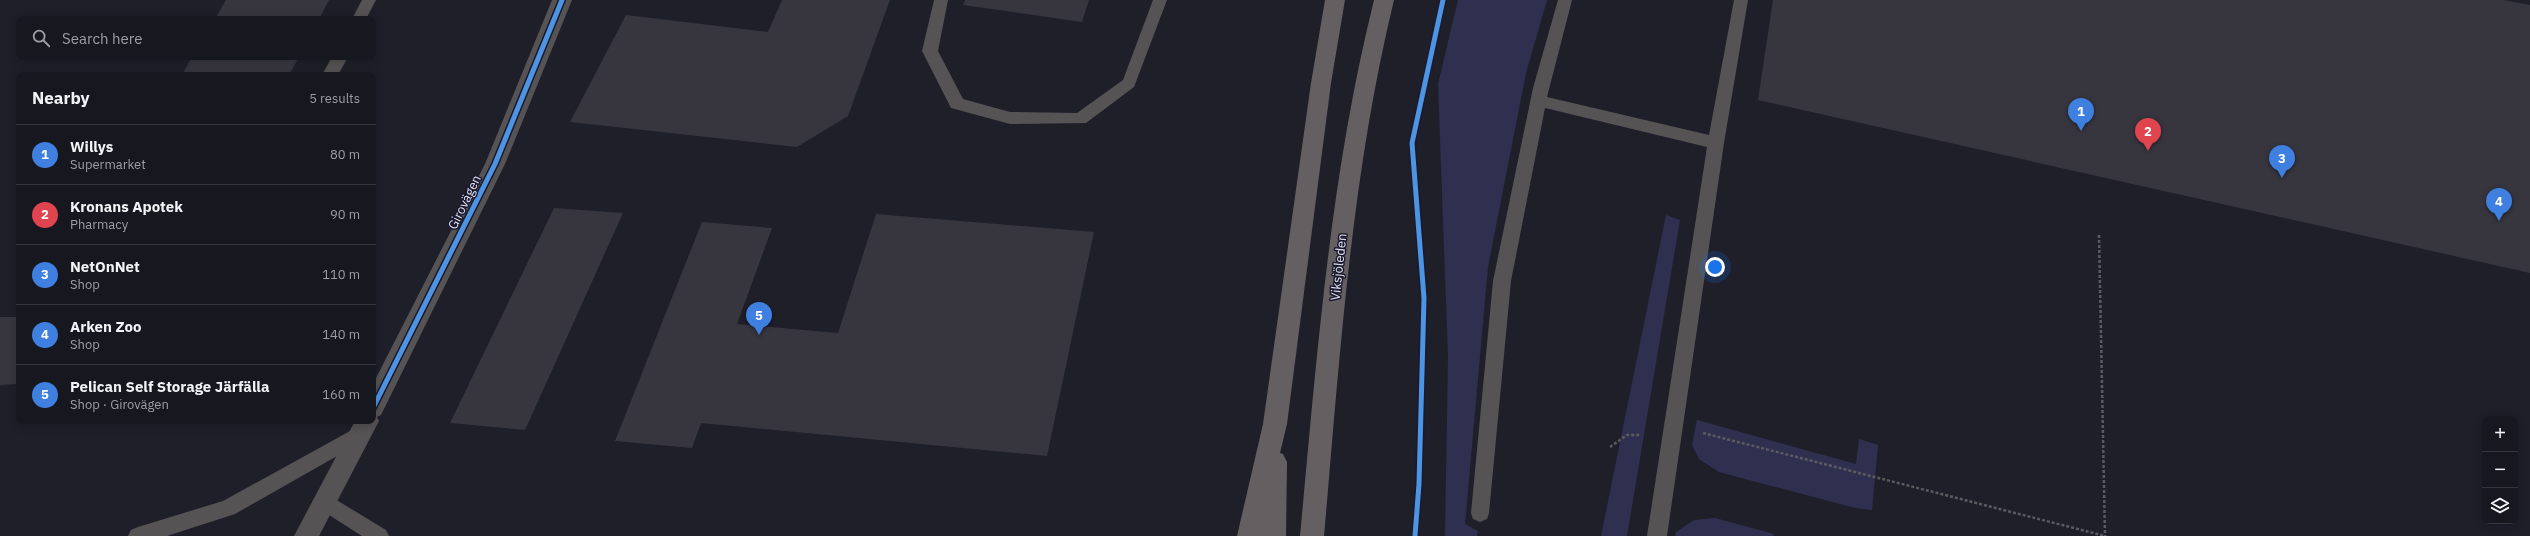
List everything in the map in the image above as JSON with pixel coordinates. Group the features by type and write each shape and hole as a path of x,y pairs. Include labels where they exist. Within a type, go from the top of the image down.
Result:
{"main road":[{"path":"1249,536 1276,424 1321,83 1335,0"},
{"name":"Viksjöleden","path":"1312,536 1343,216 1365,78 1384,0"},
{"path":"1274,536 1276,424"}],"street":[{"name":"Girovägen","path":"376,402 495,164 562,0"},
{"path":"306,536 364,427"}],"lane":[{"path":"361,16 369,0"},
{"path":"941,0 930,51 957,104 1010,118 1080,120 1129,83 1160,0"},
{"path":"1480,512 1502,281 1539,101 1565,0"},
{"path":"1657,536 1671,434 1716,143 1741,0"},
{"path":"332,72 338,60"},
{"path":"1539,101 1716,143"},
{"path":"138,536 228,508 364,427"},
{"path":"325,502 379,536"}],"path":[{"path":"1610,447 1627,435 1701,432 2105,536 2099,235"}],"shaded area":[{"path":"1458,0 1547,0 1526,73 1488,267 1465,524 1478,531 1477,536 1445,536 1448,356 1438,84"},
{"path":"1666,215 1680,220 1627,536 1601,536"},
{"path":"1697,420 1856,464 1859,439 1878,445 1872,510 1855,508 1719,472 1699,459 1692,445"},
{"path":"1715,518 1774,534 1773,536 1675,536 1676,532 1694,520"}],"building":[{"path":"226,0 329,0 321,16 217,16"},
{"path":"782,0 890,0 848,116 797,147 570,122 626,15 768,32"},
{"path":"965,0 1089,0 1082,22 963,5"},
{"path":"1773,0 2503,0 2530,5 2530,273 1758,100"},
{"path":"190,60 297,60 291,72 184,72"},
{"path":"554,208 623,213 525,430 450,423"},
{"path":"876,214 1094,232 1047,456 701,423 692,448 615,441 702,222 772,228 737,324 838,333"},
{"path":"0,317 16,317 16,384 0,385"}],"cycle path":[{"path":"376,402 495,164 562,0"},
{"path":"1415,536 1419,484 1424,298 1412,143 1443,0"}],"place":[{"name":"Willys","path":"2081,131"},
{"name":"Kronans Apotek","path":"2148,151"},
{"name":"NetOnNet","path":"2282,178"},
{"name":"Arken Zoo","path":"2499,221"},
{"name":"Pelican Self Storage Järfälla","path":"759,335"}]}
